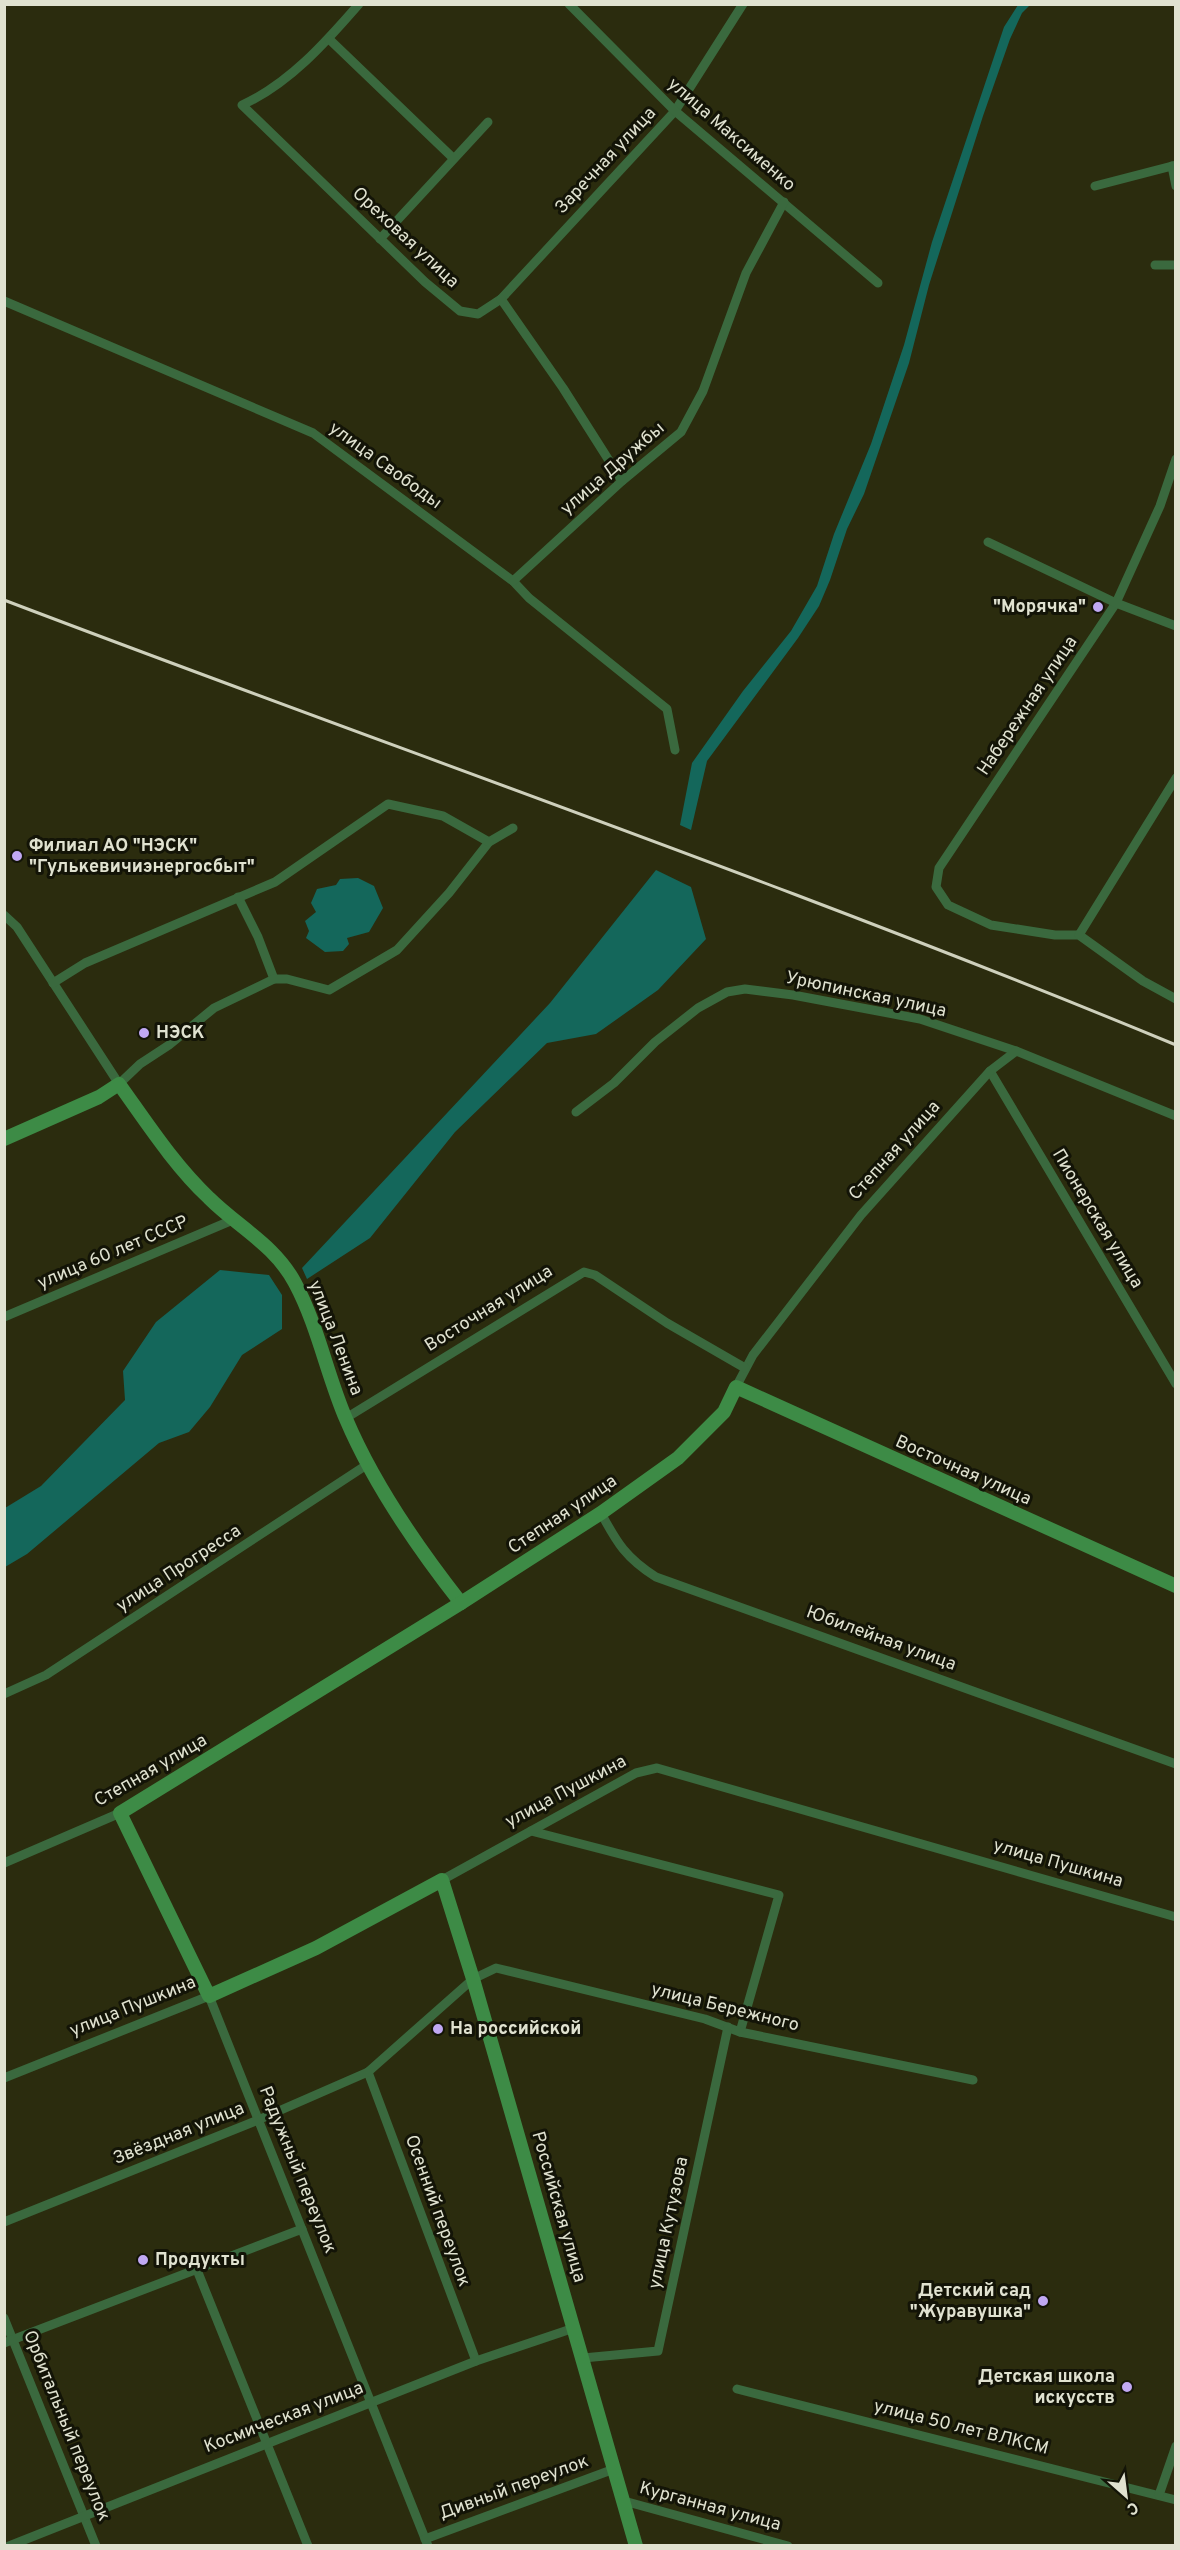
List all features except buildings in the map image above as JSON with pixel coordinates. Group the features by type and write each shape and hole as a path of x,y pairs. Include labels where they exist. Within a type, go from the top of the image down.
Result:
{"street":[{"path":"359,4 329,39 453,158"},
{"name":"улица Максименко","path":"569,4 675,111 878,283"},
{"name":"Заречная улица","path":"501,299 675,111 743,4"},
{"name":"Ореховая улица","path":"329,39 261,96 242,105 425,282 460,311 478,314 501,299"},
{"path":"380,239 488,122"},
{"path":"1095,186 1174,165 1176,186"},
{"name":"улица Дружбы","path":"513,581 622,481 681,432 703,391 746,273 784,202"},
{"path":"1155,265 1176,265"},
{"path":"501,299 563,388 622,481"},
{"name":"улица Свободы","path":"4,301 313,433 513,581 529,598 667,709 675,750"},
{"name":"Набережная улица","path":"1079,935 991,925 948,905 936,887 939,867 1116,603 1160,506 1176,459"},
{"path":"988,542 1116,603 1176,626"},
{"path":"1175,779 1079,935 1143,981 1176,999"},
{"path":"53,983 85,963 275,882 388,804 443,816 489,842"},
{"path":"4,1139 99,1097 119,1084 140,1064 170,1045 214,1008 274,979 287,979 329,990 398,950 449,893 489,842 513,828"},
{"path":"238,897 258,937 274,979"},
{"name":"улица Ленина","path":"4,915 17,927 119,1084 176,1161 209,1199 259,1238 279,1259 295,1282 312,1322 346,1418 368,1464 428,1561 461,1603"},
{"name":"Урюпинская улица","path":"576,1113 614,1083 655,1042 698,1008 727,992 746,988 793,994 920,1019 1016,1051 1176,1116"},
{"name":"Степная улица","path":"4,1863 120,1813 461,1603 601,1513 678,1458 724,1412 745,1368 861,1215 990,1071 1016,1051"},
{"name":"Пионерская улица","path":"990,1071 1176,1384"},
{"name":"улица 60 лет СССР","path":"4,1317 235,1219"},
{"name":"Восточная улица","path":"346,1418 584,1272 595,1275 667,1323 745,1368"},
{"name":"Восточная улица","path":"736,1387 1176,1586"},
{"name":"улица Прогресса","path":"4,1694 46,1675 368,1464"},
{"name":"Юбилейная улица","path":"601,1513 620,1548 635,1564 656,1577 1176,1764"},
{"name":"улица Пушкина","path":"4,2078 209,1996 316,1948 636,1773 657,1768 1176,1917"},
{"name":"Радужный переулок","path":"120,1813 209,1996 373,2401 427,2542"},
{"path":"531,1831 779,1895 740,2032"},
{"name":"Российская улица","path":"442,1880 473,1979 636,2546"},
{"name":"улица Бережного","path":"473,1979 496,1968 740,2032 972,2080"},
{"name":"Звёздная улица","path":"4,2222 258,2120 368,2072 473,1979"},
{"name":"улица Кутузова","path":"583,2358 658,2351 728,2027"},
{"name":"Осенний переулок","path":"368,2072 476,2361"},
{"path":"9,2341 302,2229"},
{"path":"197,2270 308,2546"},
{"name":"Орбитальный переулок","path":"4,2318 9,2341 85,2515 96,2546"},
{"name":"Космическая улица","path":"9,2546 476,2361 574,2328"},
{"name":"улица 50 лет ВЛКСМ","path":"737,2389 1176,2500"},
{"path":"1159,2496 1176,2446"},
{"name":"Дивный переулок","path":"427,2542 614,2469"},
{"name":"Курганная улица","path":"624,2501 788,2546"}],"water":[{"path":"1018,5 1030,5 1022,13 1010,39 983,116 929,285 909,363 864,494 847,529 830,580 819,606 798,638 707,761 691,830 680,825 692,763 743,691 791,631 817,586 834,534 871,444 904,345 932,242 1004,27"},
{"path":"656,870 691,887 706,939 658,990 596,1034 547,1043 455,1132 370,1238 307,1279 302,1268 550,1003"},
{"path":"358,878 374,886 383,908 369,932 347,938 349,944 343,951 325,952 306,938 309,931 305,921 316,912 311,903 317,889 336,885 340,879"},
{"path":"220,1270 269,1275 282,1295 282,1329 242,1355 210,1407 189,1432 159,1443 27,1554 5,1567 5,1508 41,1486 125,1400 123,1371 156,1322"}],"railway":[{"path":"4,600 739,873 1176,1045"}],"place":[{"name":"\"Морячка\"","path":"1098,607"},
{"name":"Филиал АО \"НЭСК\" \"Гулькевичиэнергосбыт\"","path":"17,856"},
{"name":"НЭСК","path":"144,1033"},
{"name":"На российской","path":"438,2029"},
{"name":"Продукты","path":"143,2260"},
{"name":"Детский сад \"Журавушка\"","path":"1043,2301"},
{"name":"Детская школа искусств","path":"1127,2387"}]}
